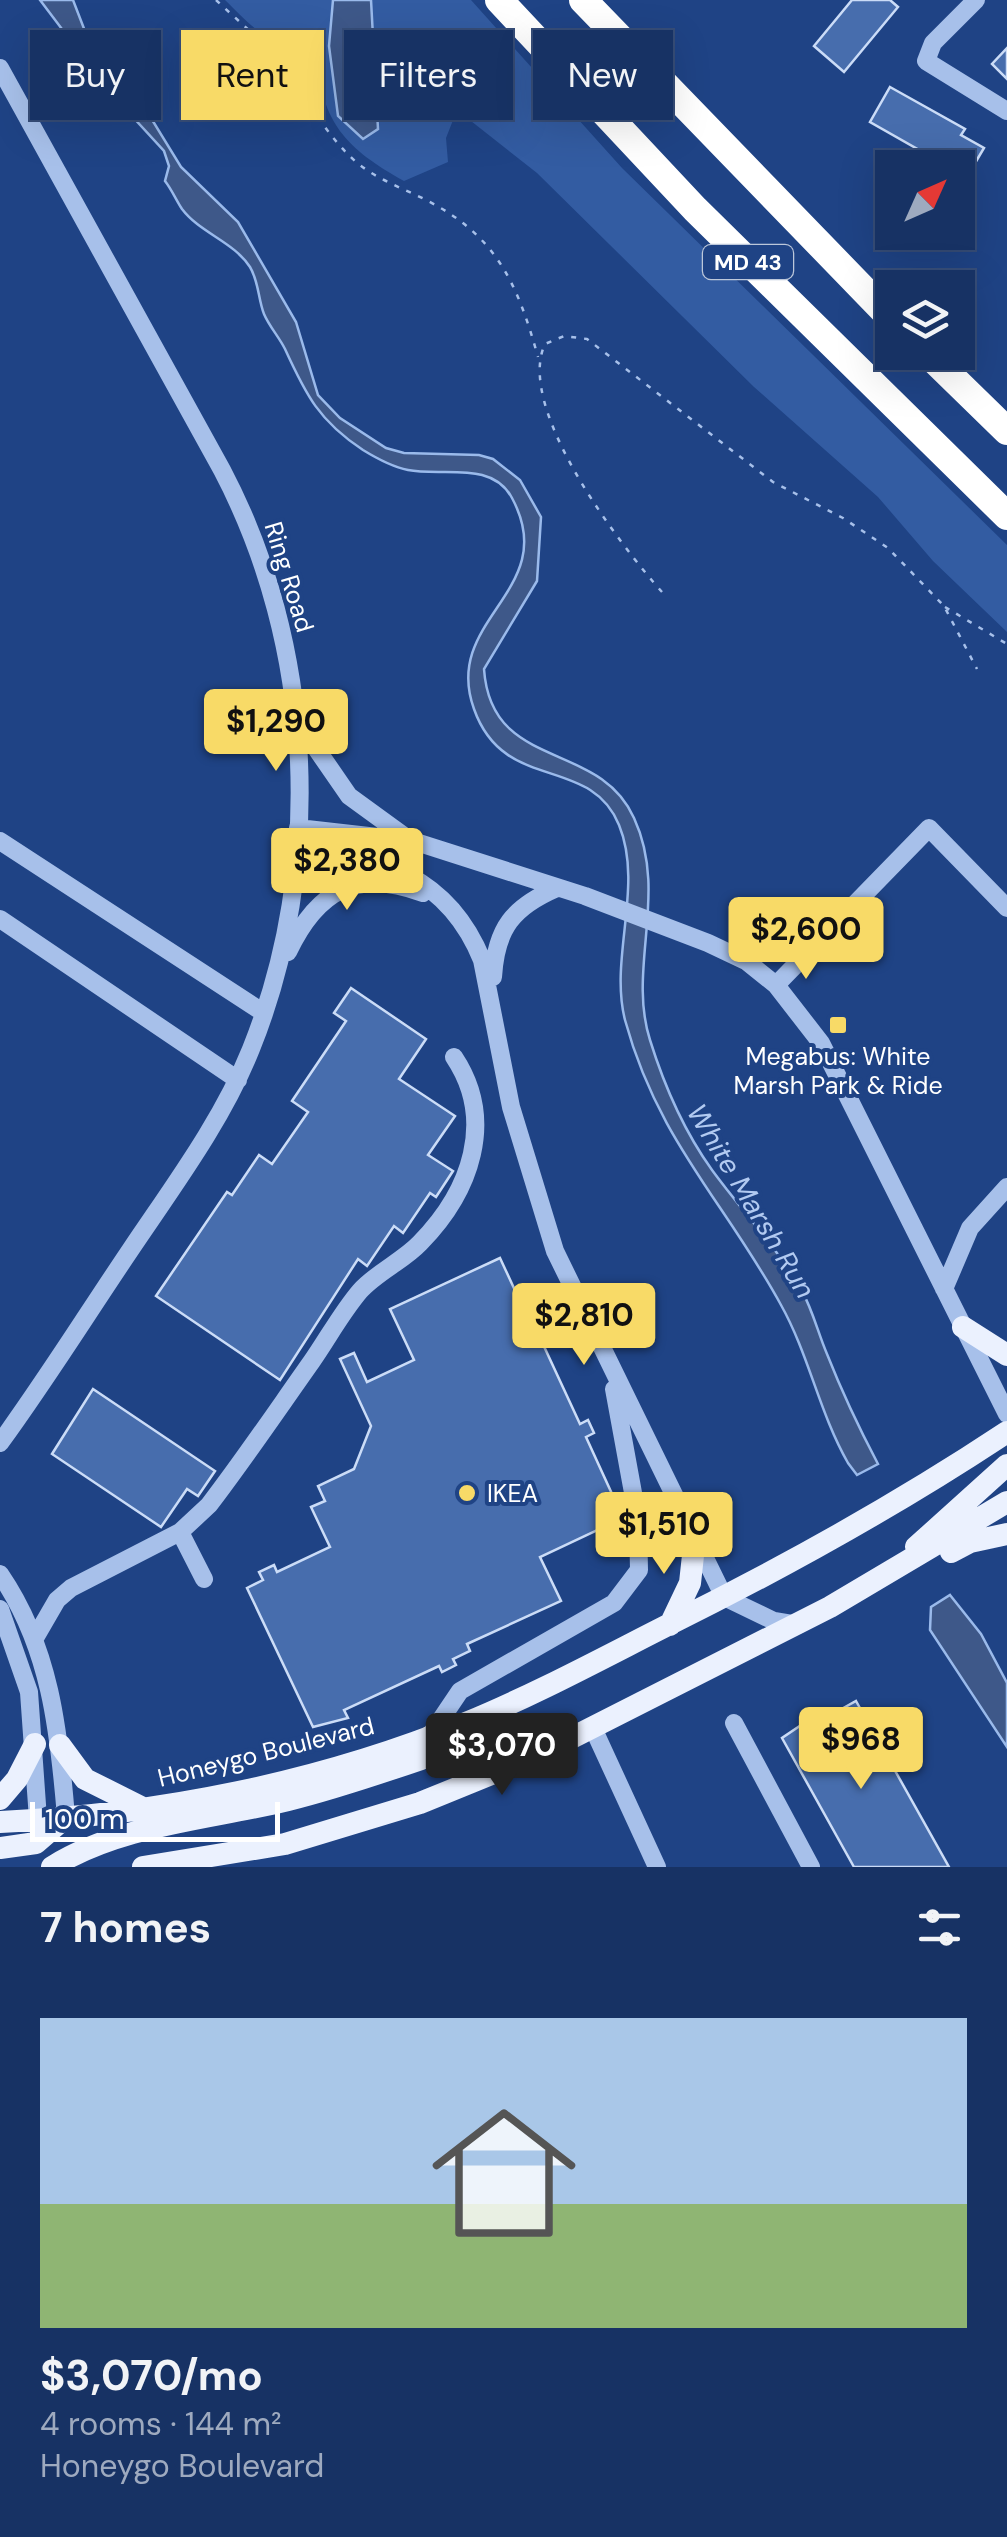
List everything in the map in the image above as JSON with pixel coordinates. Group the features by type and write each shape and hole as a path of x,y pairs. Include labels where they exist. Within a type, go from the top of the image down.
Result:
{"highway":[{"name":"MD 43","path":"499,0 695,209 1007,516"},
{"name":"MD 43","path":"583,0 875,301"},
{"path":"944,370 1007,431"}],"main road":[{"path":"962,1327 1007,1355"},
{"name":"Honeygo Boulevard","path":"0,1822 37,1831 66,1817 144,1809 253,1789 429,1737 524,1697 724,1597 880,1513 1007,1432"},
{"path":"876,1582 1007,1465"},
{"path":"143,1867 285,1844 420,1803 593,1728 798,1625 1007,1502"},
{"path":"830,1608 970,1542 1007,1534"},
{"path":"670,1624 690,1583 694,1538"},
{"path":"66,1817 64,1863 152,1829 355,1782 421,1759 429,1737"},
{"path":"0,1799 17,1779 35,1744"},
{"path":"60,1745 86,1780 144,1809"},
{"path":"0,1848 37,1831 37,1867"}],"street":[{"path":"976,0 934,43 926,61 1007,112"},
{"name":"Ring Road","path":"0,68 234,494 272,594 296,720 298,828 275,980 238,1080 190,1161 0,1443"},
{"path":"296,720 350,796 412,841"},
{"path":"298,828 412,841 585,896 746,961 776,985 821,1042 1007,1414"},
{"path":"776,985 929,828 1007,908"},
{"path":"0,842 264,1013"},
{"path":"297,849 345,853 385,863 444,901 477,948 492,998 512,1107 544,1218 610,1369 724,1597 763,1616 798,1625"},
{"path":"275,980 309,916 350,886 390,883 444,901"},
{"path":"492,998 494,953 508,918 557,888"},
{"path":"0,918 238,1080"},
{"path":"35,1638 57,1600 71,1588 172,1536 209,1504 361,1290 420,1244 459,1189 474,1150 478,1109 454,1057"},
{"path":"944,1289 970,1228 1007,1188"},
{"path":"429,1737 460,1691 614,1603 638,1570 638,1520 610,1369"},
{"path":"172,1536 204,1579"},
{"path":"0,1574 35,1638 60,1745 66,1817"},
{"path":"0,1609 23,1669 35,1744 37,1831"},
{"path":"734,1724 811,1867"},
{"path":"593,1728 658,1867"}],"path":[{"path":"216,0 282,65 322,124 356,161 383,181 432,202 475,233 503,261 524,310 547,402 570,466 622,544 662,592"},
{"path":"538,358 545,344 564,336 586,340 773,482 844,518 888,548 944,606 1007,644"},
{"path":"944,606 976,669"}],"shaded area":[{"name":"White Marsh Run","path":"40,0 73,0 85,30 63,30"},
{"path":"225,0 333,0 329,46 338,116 378,128 378,120 453,120 446,138 448,162 404,181 367,157 341,132 324,99 324,30 258,30"},
{"path":"333,0 371,0 373,30 344,30 344,120 378,120 378,129 363,139 338,116 329,46"},
{"path":"371,0 471,0 498,30 373,30"},
{"path":"513,47 533,69 533,120 579,120 622,168 1007,545 1007,632 933,561 878,497 754,387 537,173 470,120 513,120"},
{"name":"White Marsh Run","path":"136,120 152,120 181,167 238,222 296,322 318,395 340,418 386,448 404,453 479,455 493,459 520,480 541,517 537,581 484,669 491,702 505,725 525,741 597,776 618,793 634,818 644,846 648,875 644,1013 662,1074 702,1155 802,1291 878,1464 857,1475 848,1463 781,1305 674,1136 639,1063 621,996 628,872 619,825 606,803 588,789 505,753 488,735 474,709 468,678 473,651 523,557 523,530 512,498 503,486 479,474 421,472 391,464 363,450 335,428 307,394 266,318 250,267 182,209 165,181 169,166 164,151"},
{"path":"950,1595 981,1634 1007,1683 1007,1747 930,1630 931,1607"}],"building":[{"path":"852,0 890,0 898,7 844,72 814,46"},
{"path":"1007,48 1007,79 992,64"},
{"path":"890,87 965,129 961,135 984,148 975,163 975,150 919,150 870,122"},
{"path":"351,988 426,1039 399,1079 455,1116 428,1155 453,1171 436,1197 430,1193 403,1233 394,1226 367,1266 358,1259 280,1380 156,1296 227,1192 232,1195 259,1155 272,1164 308,1112 292,1101 346,1021 334,1013"},
{"name":"IKEA","path":"500,1258 519,1299 529,1294 537,1310 529,1314 580,1424 588,1420 594,1433 586,1437 623,1518 540,1557 561,1601 467,1644 470,1651 453,1659 456,1665 442,1672 439,1666 344,1710 348,1718 313,1727 247,1588 263,1580 259,1572 274,1565 277,1572 330,1547 311,1507 325,1501 318,1486 354,1469 371,1426 340,1359 354,1353 367,1382 414,1360 390,1309"},
{"path":"93,1389 215,1471 198,1496 187,1489 161,1527 52,1454"},
{"path":"856,1701 949,1867 854,1867 782,1738 825,1709 829,1716"}],"place":[{"name":"Megabus: White Marsh Park & Ride","path":"838,1025"},
{"name":"IKEA","path":"467,1493"}]}
